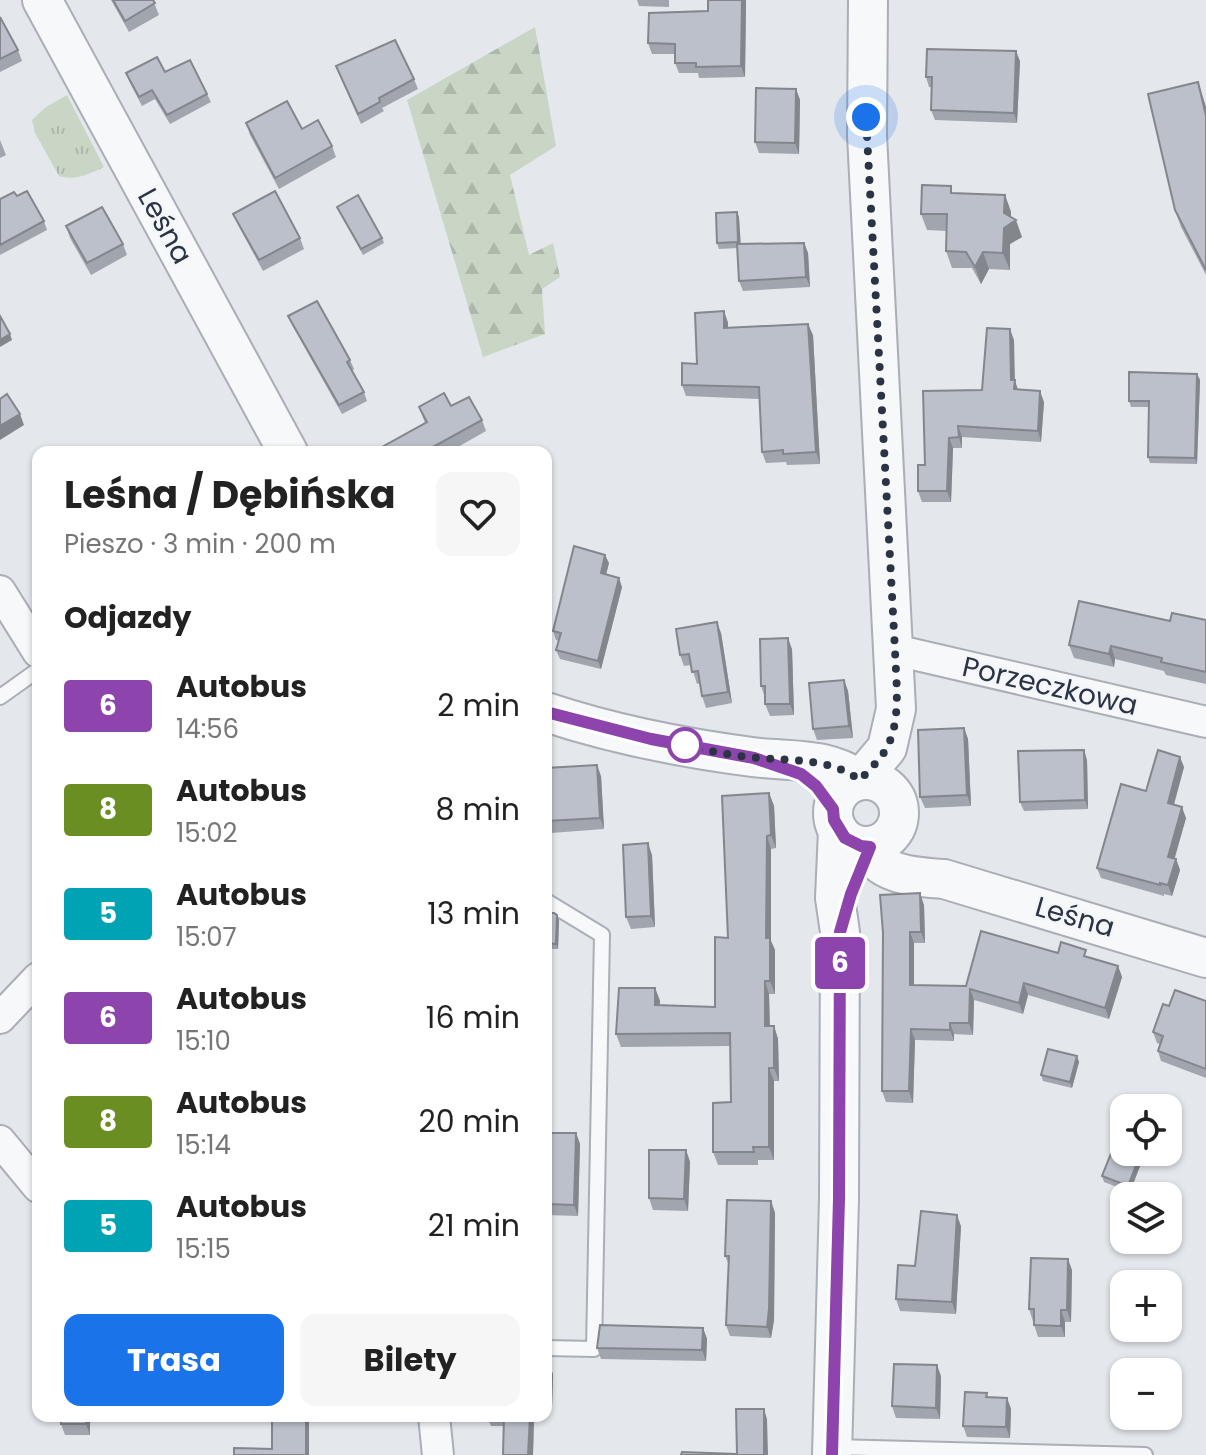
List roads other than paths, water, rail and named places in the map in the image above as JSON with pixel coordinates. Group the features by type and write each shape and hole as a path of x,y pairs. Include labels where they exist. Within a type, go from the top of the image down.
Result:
{"street":[{"name":"Leśna","path":"42,0 285,446"},
{"path":"847,829 888,836 898,815 903,783 903,737 896,709 867,135 868,0"},
{"path":"0,591 32,642"},
{"name":"Porzeczkowa","path":"895,650 1206,722"},
{"path":"832,1451 839,1199 840,932 835,898 847,829 841,790 860,780 887,748 896,709"},
{"name":"Leśna","path":"552,714 626,734 754,758 801,774 816,786 847,829 882,866 906,875 944,879 1206,958"},
{"name":"Leśna","path":"754,758 804,760 829,765 844,769 860,780"},
{"path":"860,780 876,781 887,787 894,797 898,815"},
{"name":"Leśna","path":"898,815 918,859 944,879"},
{"path":"0,1018 32,984"},
{"path":"0,1141 32,1180"},
{"path":"435,1422 438,1455"}],"lane":[{"path":"0,697 32,674"},
{"path":"552,905 602,935 594,1349 552,1348"},
{"path":"832,1451 1145,1455"}]}
